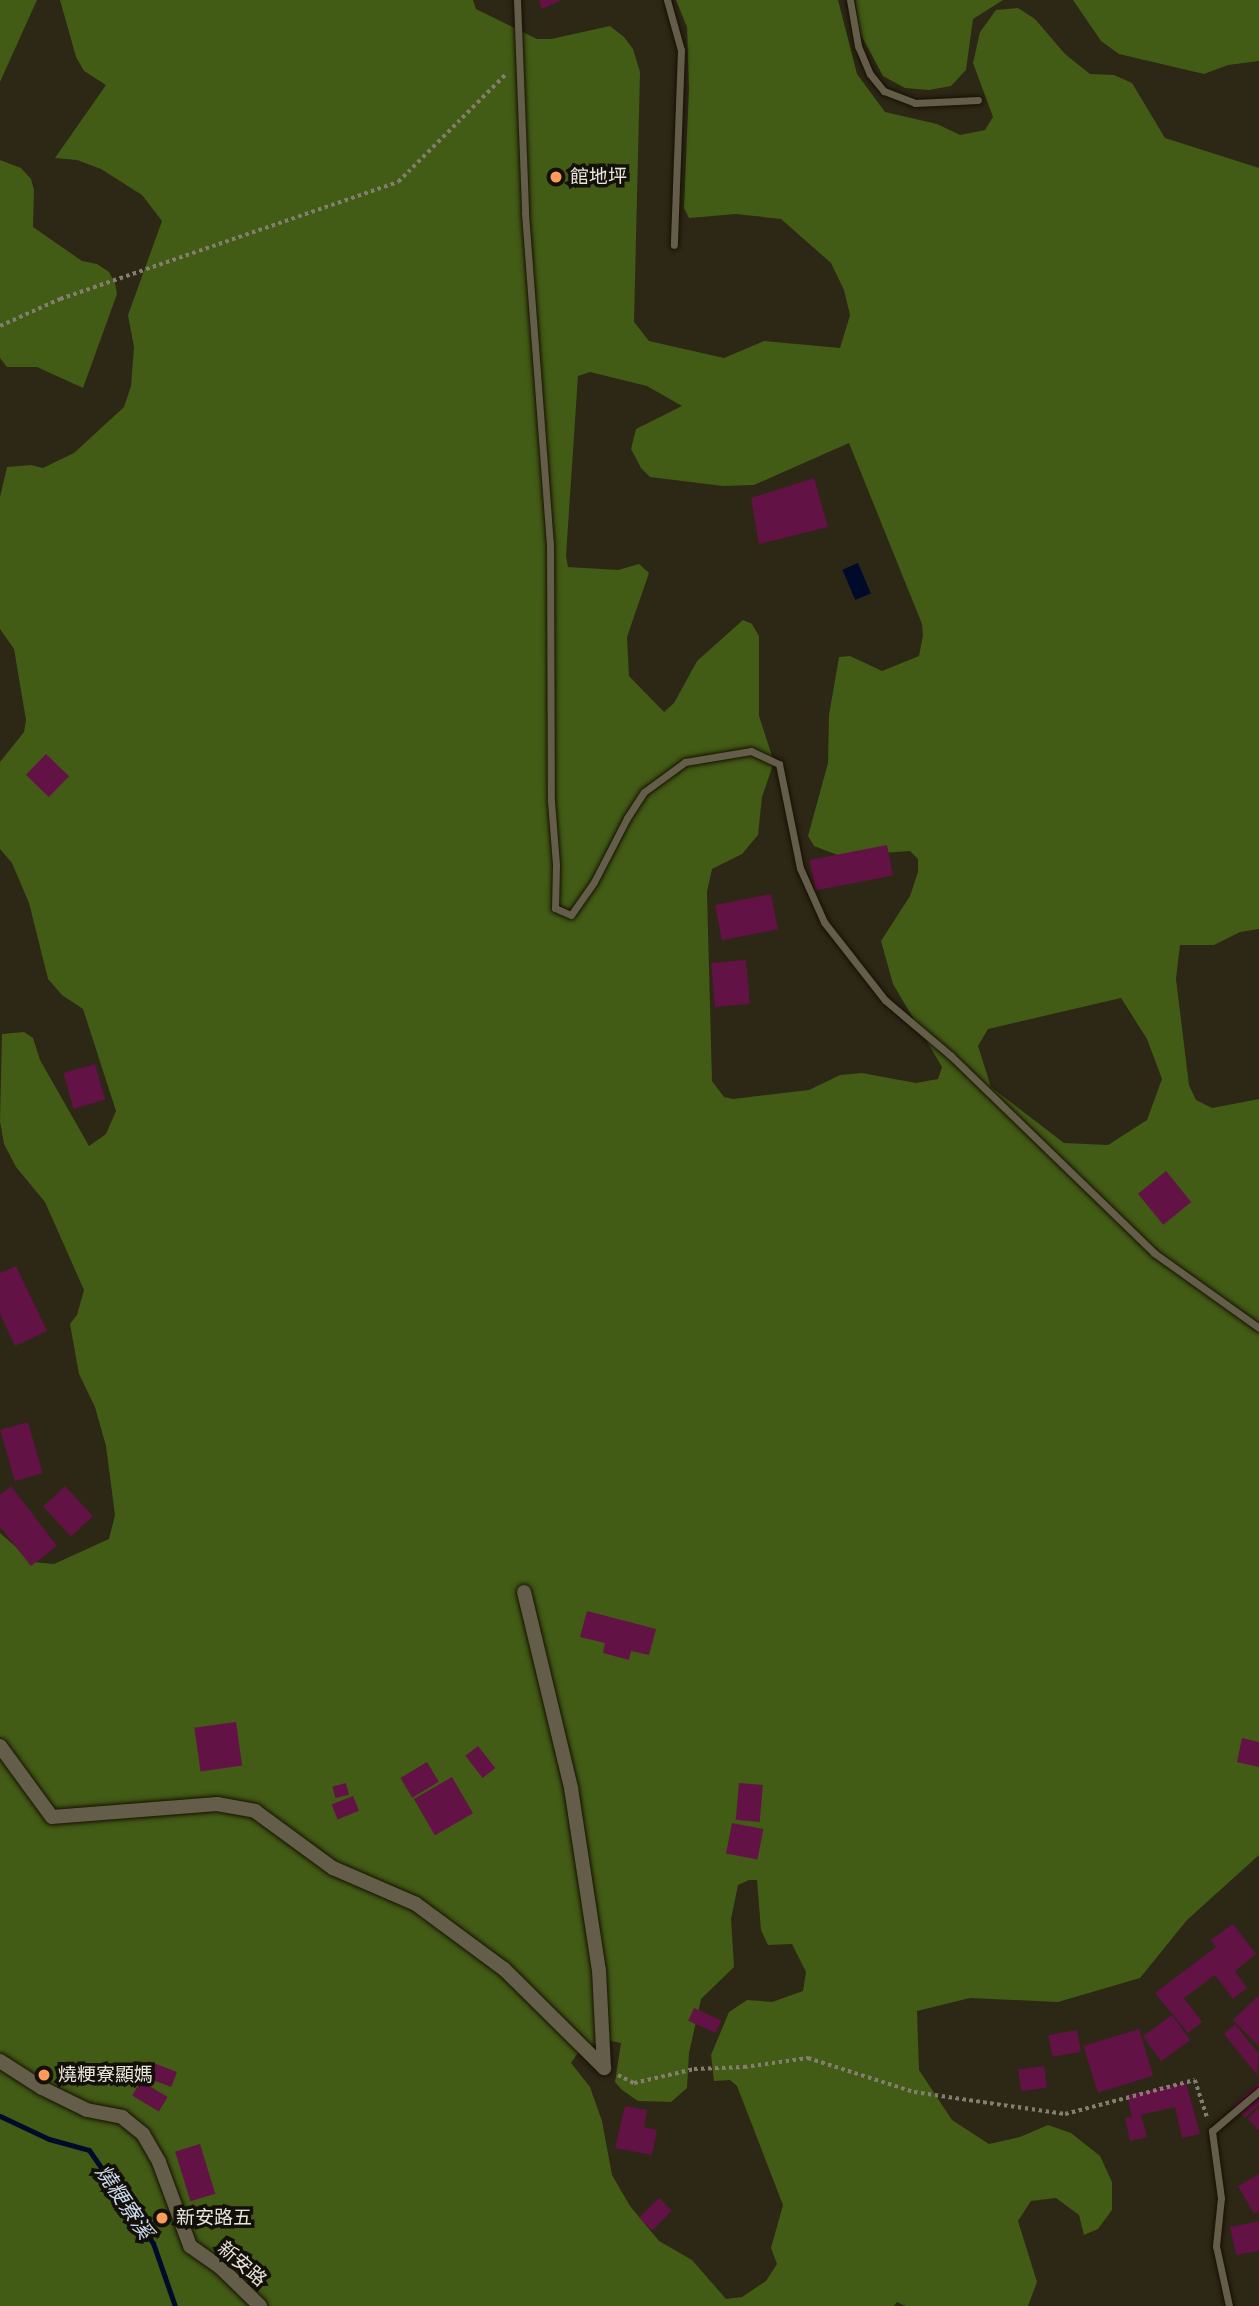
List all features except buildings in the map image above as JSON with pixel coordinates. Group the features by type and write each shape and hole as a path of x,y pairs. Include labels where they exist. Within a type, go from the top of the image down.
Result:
{"street":[{"path":"524,1592 571,1788 599,1970 604,2068"},
{"path":"0,1746 52,1817 217,1804 255,1811 333,1868 416,1904 438,1920 504,1969 604,2068"},
{"name":"新安路","path":"0,2061 42,2088 87,2110 122,2117 143,2134 159,2162 190,2246 220,2267 260,2306"}],"lane":[{"path":"517,0 525,213 550,544 551,801 556,865 555,908 571,915 594,882 627,818 644,792 685,762 751,751 779,764 800,868 824,922 886,1000 951,1056 1154,1253 1259,1328"},
{"path":"667,0 681,50 674,245"},
{"path":"850,0 858,46 870,74 884,91 915,103 978,100"},
{"path":"1229,2306 1216,2246 1222,2198 1212,2131 1259,2091"}],"path":[{"path":"0,326 60,299 398,182 518,61"},
{"path":"604,2068 634,2082 694,2069 744,2067 808,2058 914,2092 1065,2114 1195,2080 1212,2131"}],"green space":[{"path":"0,0 37,0 0,82"},
{"path":"60,0 473,0 476,9 537,39 551,39 610,26 624,37 633,49 640,72 634,322 649,341 724,358 764,341 840,348 850,315 844,290 831,263 781,219 736,214 689,218 684,208 689,88 687,27 676,0 838,0 857,74 885,112 937,124 960,135 985,130 993,117 973,63 980,32 996,10 1018,8 1035,19 1065,54 1090,74 1114,75 1132,83 1165,138 1259,168 1259,929 1240,932 1214,945 1180,945 1176,979 1189,1085 1196,1100 1212,1108 1259,1099 1259,1855 1187,1920 1140,1978 1058,2002 970,1998 917,2011 919,2070 952,2120 989,2144 1020,2137 1048,2125 1071,2133 1100,2156 1112,2182 1112,2210 1098,2229 1084,2235 1079,2215 1056,2198 1031,2201 1018,2221 1037,2282 1028,2306 905,2306 897,2302 894,2306 0,2306 0,1533 33,1562 54,1564 109,1539 115,1515 106,1446 95,1407 79,1374 70,1324 77,1315 84,1290 45,1202 16,1167 4,1144 0,1121 2,1034 24,1032 33,1038 40,1060 89,1146 106,1134 116,1111 83,1009 62,995 48,979 29,903 12,863 0,849 0,762 24,732 26,720 14,649 0,629 0,497 7,467 31,465 43,468 74,453 124,407 131,386 134,347 128,315 162,221 142,195 101,169 77,160 55,158 106,85 84,71 76,57","holes":["590,372 647,386 682,406 636,429 631,449 641,468 650,477 723,486 754,485 849,443 922,624 923,635 919,656 882,671 850,656 839,657 829,715 828,763 808,836 814,846 840,856 910,851 918,859 918,872 910,896 881,941 893,984 942,1067 938,1079 916,1083 862,1073 840,1075 809,1090 733,1099 724,1097 712,1081 707,892 712,869 742,854 758,835 762,797 774,762 759,716 759,636 752,624 743,620 697,661 674,703 664,712 629,676 627,637 649,573 639,564 618,570 568,567 566,556 578,376","1121,998 1147,1039 1162,1079 1147,1120 1108,1145 1064,1143 991,1087 978,1046 988,1029","757,1880 761,1930 768,1945 792,1944 806,1972 803,1991 772,2002 747,2000 729,2012 711,2055 714,2081 730,2080 737,2086 783,2205 771,2248 777,2264 766,2281 742,2297 726,2299 692,2260 659,2241 630,2206 612,2175 602,2121 590,2087 571,2063 577,2054 606,2040 621,2043 615,2082 638,2101 671,2102 687,2088 689,2053 701,1999 734,1967 731,1919 738,1885"]},
{"path":"855,0 1003,0 973,19 966,70 951,86 929,90 905,88 883,76 860,33"},
{"path":"1073,0 1259,0 1259,61 1228,65 1204,74 1119,54 1101,41"},
{"path":"0,160 21,168 31,179 34,190 33,227 82,261 97,264 109,272 115,283 117,294 83,388 37,367 7,367 0,358"}],"water":[{"path":"858,563 871,593 855,600 842,570"}],"waterway":[{"name":"燒粳寮溪","path":"0,2116 49,2139 89,2150 153,2243 175,2306"}],"place":[{"name":"館地坪","path":"556,177"},
{"name":"燒粳寮顯媽","path":"44,2075"},
{"name":"新安路五","path":"162,2218"}]}
